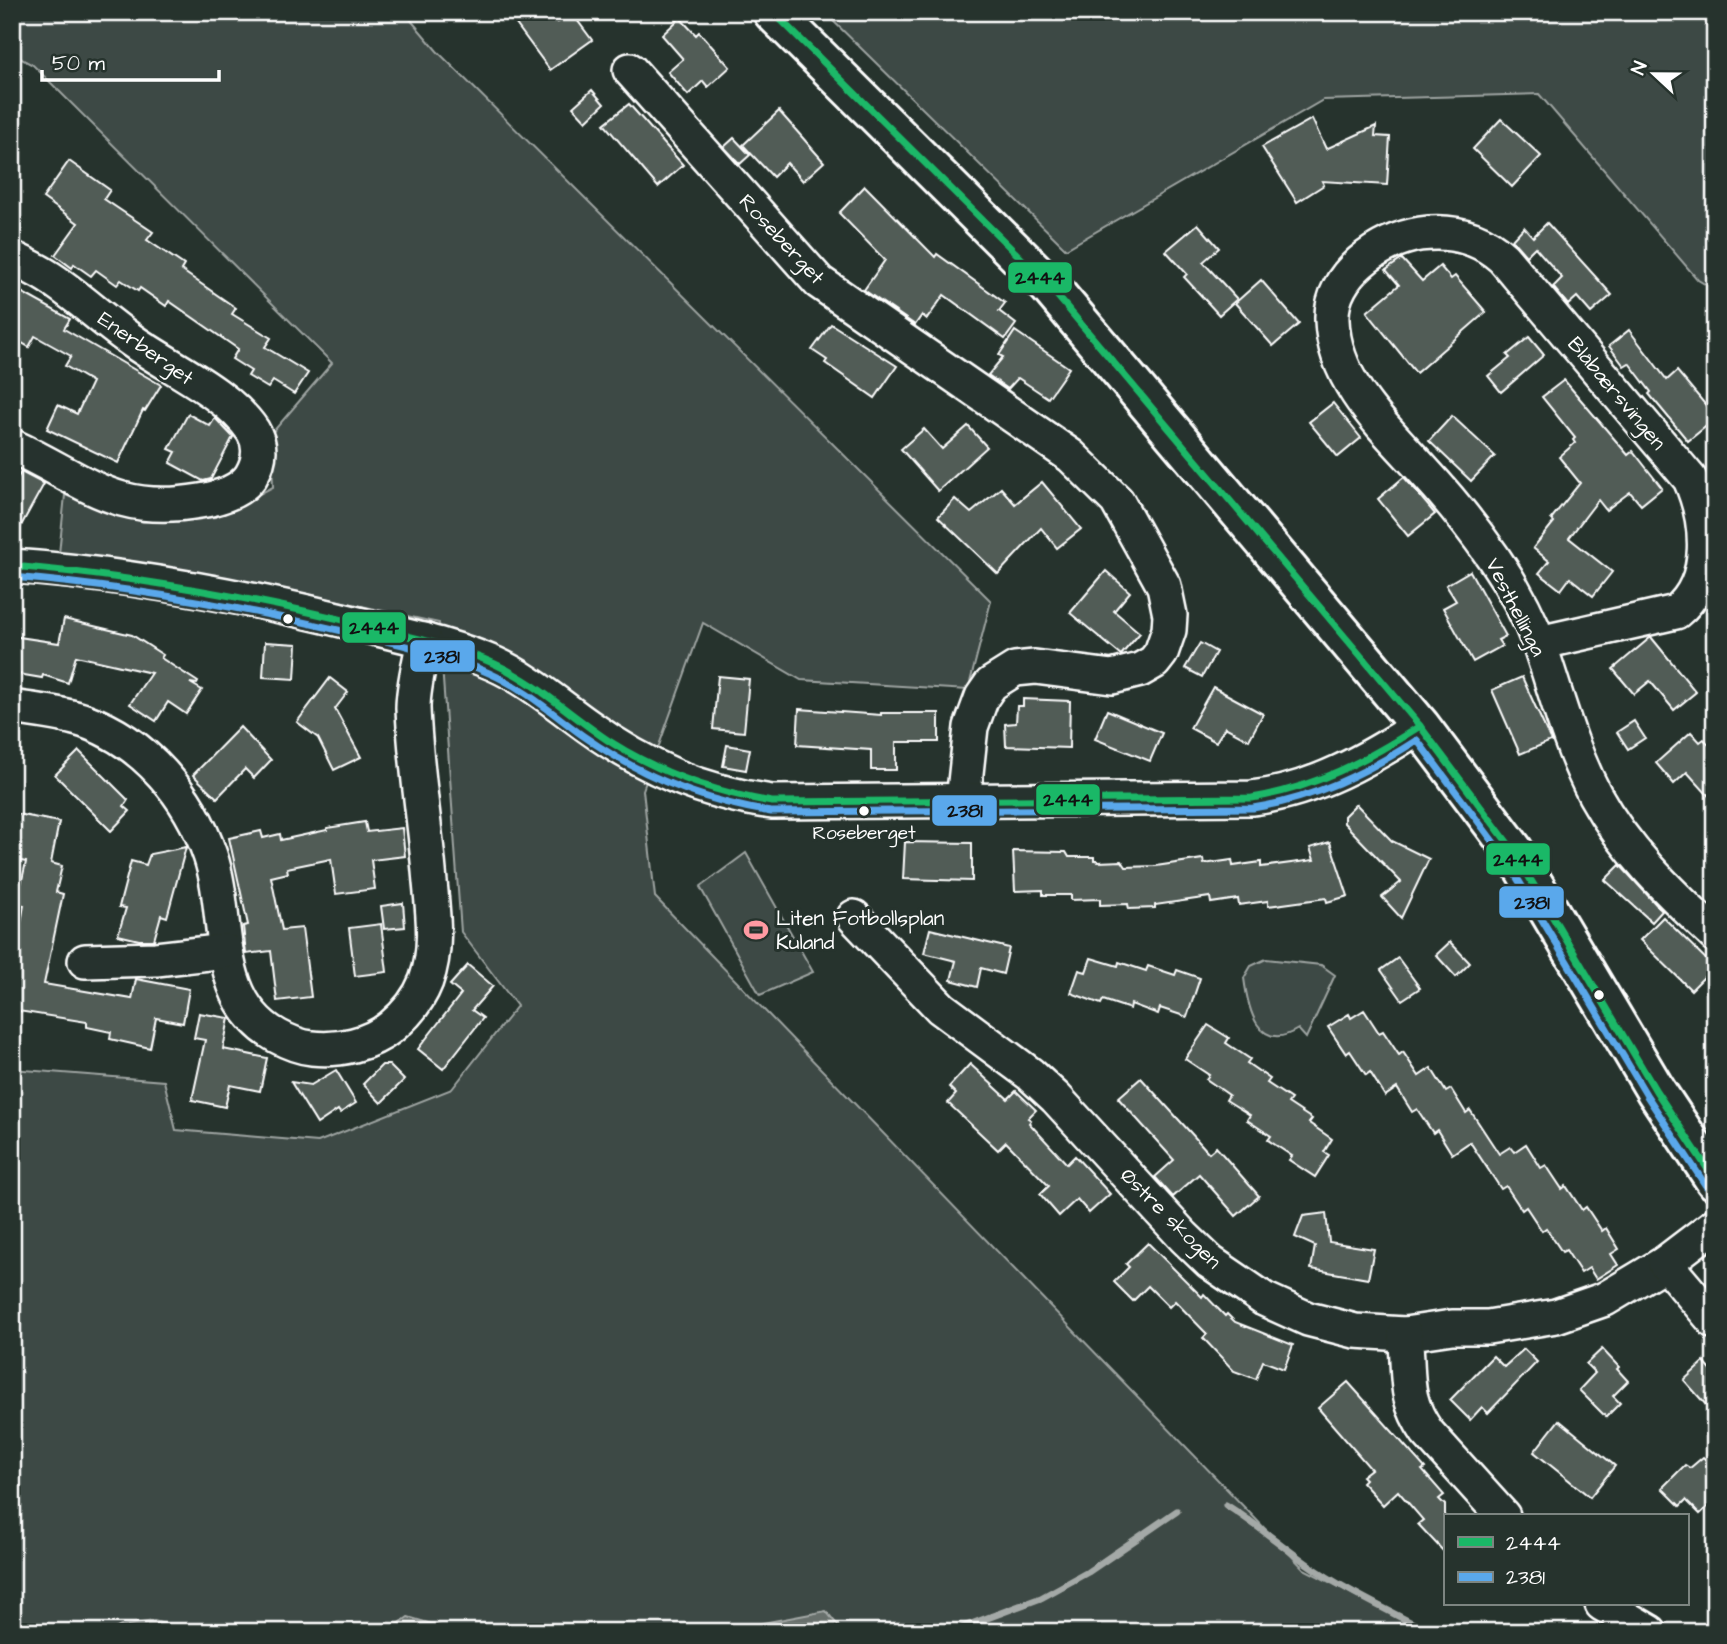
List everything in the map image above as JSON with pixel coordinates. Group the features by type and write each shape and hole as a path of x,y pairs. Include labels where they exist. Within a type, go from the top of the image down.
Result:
{"main road":[{"path":"773,12 1049,286 1420,726 1513,850 1625,1040 1715,1180"}],"street":[{"name":"Roseberget","path":"630,70 819,282 1071,456 1117,501 1164,586 1170,615 1169,630 1161,653 1154,662 1140,670 1111,677 1055,669 1015,669 991,684 982,697 971,727 963,801"},
{"name":"Blåbærsvingen","path":"1332,319 1338,291 1354,267 1375,251 1418,234 1448,233 1484,244 1494,250 1516,273 1690,479 1702,514 1704,546 1702,568 1695,590 1687,603 1676,612 1539,643"},
{"name":"Enerberget","path":"12,258 50,277 133,342 233,409 254,433 259,443 260,455 248,480 225,495 194,502 147,505 129,503 101,494 38,457 12,446"},
{"name":"Vesthellinga","path":"1332,319 1337,345 1353,387 1493,557 1539,643 1563,720 1594,794 1639,859 1664,888 1715,935"},
{"path":"12,566 131,577 259,601 466,651 545,692 619,747 668,774 724,794 772,802 1271,796 1287,793 1357,763 1420,726"},
{"path":"12,707 86,721 130,744 166,778 191,813 211,857 226,951 237,994 249,1013 269,1031 298,1045 340,1048 382,1035 407,1013 426,982 434,938 413,706 424,640"},
{"name":"Østre skogen","path":"853,917 941,1008 1010,1059 1056,1098 1210,1262 1264,1299 1307,1319 1355,1331 1405,1334 1452,1327 1488,1327 1556,1317 1605,1299 1665,1263 1715,1225"},
{"path":"85,961 156,959 226,951"},
{"path":"1665,1263 1715,1322"},
{"path":"1405,1334 1409,1393 1416,1417 1501,1514"},
{"path":"1605,1606 1650,1632"}],"shaded area":[{"path":"12,12 404,12 437,51 991,601 968,690 801,680 703,623 643,790 655,897 1304,1569 1426,1632 12,1632 12,1069 164,1081 176,1130 318,1142 452,1089 517,1006 461,932 439,623 257,583 59,554 65,495 143,522 216,517 273,487 271,434 332,363 33,65 12,54"},
{"path":"824,12 1715,12 1715,290 1698,280 1539,94 1323,100 1066,249"},
{"name":"Liten Fotbollsplan Kuland","path":"746,853 813,972 760,995 700,887"},
{"path":"1266,959 1321,965 1335,975 1306,1038 1298,1029 1273,1036 1264,1032 1252,1014 1244,978 1251,966"},
{"path":"826,1611 843,1632 741,1632 763,1623"},
{"path":"408,1617 458,1632 387,1632"},
{"path":"154,1621 191,1632 109,1632 121,1626"}],"building":[{"path":"524,12 551,12 558,22 571,12 592,40 550,70 513,20"},
{"path":"680,18 696,35 699,32 730,67 708,87 703,81 688,95 668,72 683,59 662,35"},
{"path":"592,90 604,104 586,121 573,107"},
{"path":"629,104 683,165 658,187 604,124"},
{"path":"779,111 824,162 803,181 787,163 773,177 743,145"},
{"path":"1312,119 1326,149 1376,126 1375,136 1390,137 1387,185 1322,181 1324,185 1297,202 1262,147"},
{"path":"1501,119 1541,156 1512,187 1473,149"},
{"path":"734,138 750,155 740,164 724,147"},
{"path":"69,161 110,190 104,199 153,232 147,240 184,265 181,270 236,308 232,314 271,338 265,347 308,373 294,394 273,381 268,388 248,376 251,371 232,359 238,349 169,301 166,306 140,288 138,291 121,280 117,285 96,270 91,276 74,264 72,268 55,255 78,223 43,198"},
{"path":"865,186 935,257 937,254 1005,303 999,311 1016,324 1005,339 944,295 927,319 922,315 915,325 864,290 885,260 839,213"},
{"path":"1547,223 1612,295 1591,313 1577,297 1568,305 1553,287 1562,278 1535,247 1526,256 1512,240 1524,227 1533,237"},
{"path":"1198,224 1219,248 1203,262 1237,299 1219,315 1184,277 1187,274 1166,251"},
{"path":"1402,259 1422,281 1440,266 1451,279 1455,276 1486,312 1416,373 1367,312 1399,285 1386,270"},
{"path":"1261,280 1299,324 1273,346 1235,303"},
{"path":"12,287 70,319 64,329 161,385 145,411 143,410 118,463 47,429 58,405 77,414 92,382 65,366 71,356 35,336 29,347 12,337"},
{"path":"831,324 897,366 875,398 825,363 827,360 812,350"},
{"path":"1629,330 1667,380 1677,371 1715,416 1715,419 1688,441 1649,394 1651,392 1629,363 1624,366 1609,346"},
{"path":"1015,331 1069,368 1048,398 1018,378 1008,389 988,375 1003,357 999,355"},
{"path":"1529,337 1544,355 1501,392 1488,376 1510,358 1507,355"},
{"path":"1564,380 1628,455 1633,451 1662,488 1641,505 1630,492 1606,510 1598,500 1569,538 1612,572 1593,596 1570,578 1561,590 1539,573 1549,561 1533,548 1554,522 1551,519 1580,483 1559,457 1575,443 1575,438 1542,397"},
{"path":"1333,403 1361,438 1338,457 1309,422"},
{"path":"188,414 210,426 215,418 233,437 211,479 203,481 170,463 176,452 169,449"},
{"path":"1452,416 1495,456 1471,481 1429,441"},
{"path":"968,426 987,447 938,491 901,449 924,429 942,449"},
{"path":"21,472 44,484 12,542 12,473 18,477"},
{"path":"1404,477 1435,514 1408,536 1378,499"},
{"path":"1042,482 1081,529 1057,548 1041,528 998,574 938,517 955,499 971,513 1001,488 1015,504"},
{"path":"1106,571 1130,592 1114,611 1140,633 1121,655 1070,613"},
{"path":"1470,571 1506,636 1498,640 1502,646 1473,662 1443,608 1456,601 1446,585"},
{"path":"64,619 132,635 198,682 190,683 202,690 186,714 168,702 156,721 130,704 151,673 76,656 68,683 43,675 42,678 12,673 12,636 59,643"},
{"path":"1651,637 1696,692 1674,710 1650,681 1634,694 1613,669"},
{"path":"265,642 297,644 295,679 263,677"},
{"path":"1200,643 1216,652 1202,677 1185,668"},
{"path":"718,676 749,679 744,732 713,729"},
{"path":"1522,677 1551,741 1520,754 1492,690"},
{"path":"330,678 348,692 335,709 361,757 334,770 318,738 297,722"},
{"path":"1213,687 1263,714 1249,740 1225,727 1216,742 1190,728"},
{"path":"1023,699 1070,701 1069,748 1006,746 1005,724 1016,723 1017,706 1023,706"},
{"path":"799,709 881,715 939,713 939,742 896,742 896,770 871,770 871,750 797,745"},
{"path":"1107,710 1162,733 1150,761 1095,739"},
{"path":"1634,721 1645,738 1628,749 1617,732"},
{"path":"240,727 271,760 254,778 245,769 217,798 193,775"},
{"path":"1691,732 1700,742 1704,739 1715,752 1715,803 1687,772 1674,784 1656,763"},
{"path":"727,745 750,749 746,770 723,766"},
{"path":"79,751 128,800 124,806 130,811 111,831 55,775"},
{"path":"1356,804 1392,841 1429,859 1401,918 1382,897 1401,882 1344,823 1344,816"},
{"path":"12,813 59,822 51,863 62,866 56,892 63,894 44,984 132,999 136,979 189,989 183,1023 156,1018 150,1048 110,1039 111,1032 87,1027 87,1022 12,1010 12,975 24,905 19,904 19,893 26,862 16,860 19,845 12,844"},
{"path":"365,822 367,832 402,828 405,856 371,860 375,889 336,894 331,859 287,868 288,873 271,877 282,930 302,928 311,997 277,1001 271,951 246,954 243,926 248,925 229,838 261,831 263,838 280,834 281,840"},
{"path":"905,842 972,843 972,881 903,879"},
{"path":"1330,842 1348,896 1327,902 1326,898 1268,906 1268,901 1239,905 1238,899 1211,903 1210,897 1155,905 1155,908 1129,909 1128,904 1100,905 1100,899 1071,900 1071,895 1043,895 1043,890 1015,891 1013,851 1066,852 1069,857 1094,857 1098,862 1122,861 1126,867 1156,866 1203,859 1204,864 1232,860 1233,866 1261,862 1261,867 1314,860 1310,848"},
{"path":"186,847 167,917 161,915 154,940 118,935 126,908 119,907 131,861 146,865 150,854"},
{"path":"1620,865 1662,911 1652,922 1605,880"},
{"path":"403,903 405,927 384,929 381,906"},
{"path":"1663,917 1714,967 1691,990 1640,940"},
{"path":"381,924 387,972 355,976 349,928"},
{"path":"930,929 1009,948 1003,974 981,968 977,987 951,980 956,961 924,953"},
{"path":"1450,942 1470,963 1456,977 1436,955"},
{"path":"1091,958 1118,966 1119,962 1146,971 1148,966 1175,975 1177,970 1200,978 1187,1017 1160,1008 1158,1014 1131,1004 1130,1009 1103,1000 1101,1004 1071,993 1079,970 1086,972"},
{"path":"1398,958 1420,988 1402,1000 1381,970"},
{"path":"468,965 493,986 472,1010 483,1018 443,1069 418,1049 461,994 450,985"},
{"path":"1364,1010 1379,1033 1383,1031 1399,1055 1403,1052 1419,1076 1431,1068 1446,1092 1451,1089 1466,1113 1470,1110 1499,1154 1510,1147 1514,1152 1526,1144 1541,1168 1546,1165 1562,1189 1566,1186 1582,1210 1586,1207 1602,1231 1606,1228 1619,1249 1611,1254 1618,1265 1596,1279 1589,1268 1581,1273 1566,1250 1562,1252 1546,1228 1542,1231 1526,1207 1522,1210 1506,1186 1501,1189 1470,1142 1452,1154 1437,1130 1433,1133 1417,1109 1412,1112 1397,1088 1385,1096 1370,1072 1366,1075 1350,1051 1346,1054 1328,1027 1349,1014 1351,1018"},
{"path":"199,1013 229,1018 223,1049 267,1058 260,1091 230,1085 225,1107 192,1100 205,1040 194,1038"},
{"path":"1208,1025 1229,1038 1226,1043 1250,1059 1247,1063 1270,1079 1267,1083 1291,1099 1288,1103 1312,1119 1309,1123 1332,1139 1324,1152 1329,1155 1315,1177 1289,1160 1292,1156 1268,1140 1271,1136 1247,1120 1250,1115 1226,1100 1229,1095 1206,1079 1209,1075 1185,1059"},
{"path":"970,1064 1008,1099 1016,1091 1036,1110 1028,1118 1031,1120 1029,1123 1067,1164 1075,1156 1110,1194 1089,1213 1077,1199 1059,1216 1040,1194 1049,1186 1006,1142 998,1150 948,1103 956,1094 949,1087"},
{"path":"382,1065 389,1065 404,1080 381,1103 363,1084"},
{"path":"336,1070 356,1103 340,1113 338,1110 317,1124 291,1082 311,1085"},
{"path":"1141,1078 1209,1153 1216,1147 1259,1196 1236,1216 1199,1174 1173,1197 1155,1177 1174,1160 1118,1098"},
{"path":"1326,1213 1329,1242 1374,1249 1368,1279 1311,1269 1315,1246 1295,1237 1303,1216"},
{"path":"1148,1243 1225,1316 1227,1314 1235,1322 1293,1345 1284,1369 1263,1361 1256,1379 1234,1371 1203,1338 1207,1334 1175,1301 1169,1307 1148,1286 1133,1301 1114,1282 1129,1267 1126,1264"},
{"path":"1524,1349 1537,1362 1488,1413 1482,1407 1470,1420 1450,1400 1493,1356 1504,1367"},
{"path":"1602,1349 1628,1381 1613,1396 1620,1403 1606,1417 1579,1390 1595,1373 1586,1364"},
{"path":"1704,1362 1715,1375 1715,1415 1684,1380"},
{"path":"1348,1382 1425,1468 1422,1470 1444,1495 1439,1499 1445,1505 1444,1552 1418,1524 1423,1520 1398,1491 1383,1505 1362,1482 1365,1479 1362,1476 1371,1469 1318,1408"},
{"path":"1559,1420 1615,1466 1590,1497 1534,1452"},
{"path":"1703,1457 1715,1469 1715,1500 1700,1514 1686,1500 1680,1506 1662,1488 1685,1465 1690,1468"}],"waterway":[{"path":"1226,1505 1321,1573 1429,1632"},
{"path":"950,1632 1041,1598 1088,1572 1177,1511"}],"transit line":[{"name":"2444","path":"773,12 1049,286 1420,726 1513,850 1656,1091 1715,1180"},
{"name":"2444","path":"12,566 147,582 236,597 448,647 510,672 540,690 609,741 647,763 708,787 772,802 1252,798 1318,780 1380,750 1420,726"},
{"name":"2381","path":"12,577 96,586 222,606 437,654 502,679 604,750 672,785 720,801 771,812 1253,808 1297,798 1338,783 1359,774 1417,740 1504,856 1647,1096 1706,1186"}],"place":[{"name":"Roseberget","path":"864,811"},
{"name":"Liten Fotbollsplan Kuland","path":"756,930"}]}
